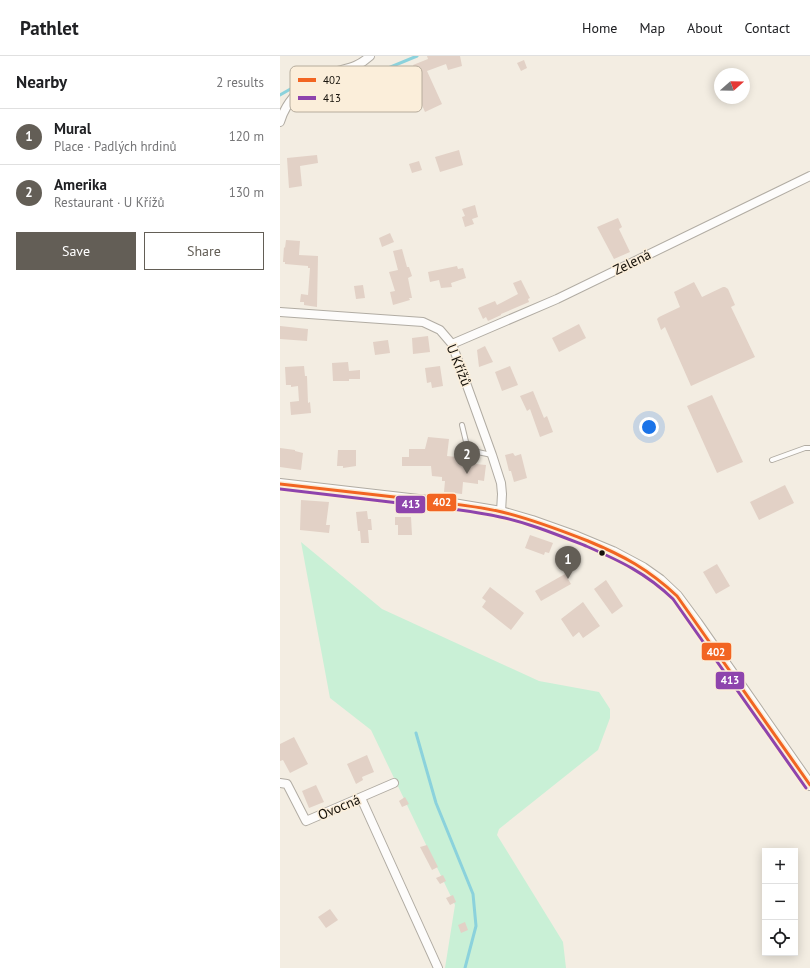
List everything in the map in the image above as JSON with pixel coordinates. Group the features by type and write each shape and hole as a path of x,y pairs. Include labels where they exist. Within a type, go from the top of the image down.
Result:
{"street":[{"path":"356,66 370,56"},
{"path":"280,122 290,102"},
{"name":"Zelená","path":"452,344 557,300 810,176"},
{"name":"U Křížů","path":"280,312 423,322 440,330 452,344 492,455 501,483 501,512"},
{"path":"280,484 453,504 501,512 542,524 604,549 643,568 660,580 677,596 810,785"},
{"name":"Ovocná","path":"280,783 287,784 306,821 394,783"},
{"path":"360,798 438,968"}],"lane":[{"path":"462,425 468,450 492,455"},
{"path":"772,460 804,448 810,448"}],"green space":[{"path":"301,542 382,609 539,681 599,692 610,709 610,718 598,750 499,829 497,835 563,942 566,968 445,968 455,905 371,730 330,698"}],"building":[{"path":"427,56 460,56 462,66 448,70 446,64 427,71 442,104 425,112 422,105 422,66 413,65 428,59"},
{"path":"524,60 527,68 521,71 517,63"},
{"path":"459,150 463,165 440,172 435,157"},
{"path":"317,155 318,163 300,166 302,186 289,188 287,158"},
{"path":"419,161 422,170 412,173 409,164"},
{"path":"475,205 478,217 472,219 474,224 465,227 462,217 465,216 462,209"},
{"path":"618,218 622,227 619,229 630,252 614,259 597,227"},
{"path":"390,233 394,242 382,247 379,238"},
{"path":"286,240 300,241 299,255 318,256 317,307 304,305 304,302 300,302 301,294 308,295 310,268 308,268 308,266 285,264 285,262 283,262"},
{"path":"402,249 407,267 409,267 412,276 408,278 412,298 393,305 390,292 395,291 389,272 398,270 393,251"},
{"path":"457,266 458,269 463,268 466,278 451,283 452,287 441,288 439,280 430,282 428,272"},
{"path":"521,280 530,298 528,299 529,302 488,321 486,317 483,319 478,308 495,301 497,305 518,294 513,283"},
{"path":"694,282 702,297 723,287 728,289 735,305 731,307 755,357 691,386 665,327 661,330 657,319 680,307 674,292"},
{"path":"363,285 365,298 356,299 354,286"},
{"path":"579,324 586,338 559,352 552,338"},
{"path":"280,326 308,329 307,341 280,339"},
{"path":"428,336 430,352 413,354 412,338"},
{"path":"388,340 390,353 375,355 373,342"},
{"path":"485,346 493,362 479,367 477,350"},
{"path":"348,362 349,371 360,370 360,379 333,381 332,363"},
{"path":"304,366 305,376 307,376 308,403 310,402 311,413 291,415 290,402 299,401 298,386 291,387 291,385 286,385 285,367"},
{"path":"440,366 443,386 432,388 431,382 427,383 425,368"},
{"path":"510,366 518,385 502,391 495,372"},
{"path":"533,391 544,418 547,416 553,432 540,437 530,409 527,411 520,396"},
{"path":"712,395 743,462 717,473 687,406"},
{"path":"428,437 449,439 447,456 477,459 476,464 486,465 484,481 478,480 478,484 463,482 462,494 444,492 445,481 442,481 442,477 432,476 431,466 402,466 402,457 409,457 409,449 425,449"},
{"path":"280,448 295,450 303,453 301,470 280,467"},
{"path":"338,450 356,450 356,466 343,468 343,466 337,466"},
{"path":"513,453 515,456 521,454 527,478 514,482 511,471 509,471 505,455"},
{"path":"785,485 794,503 759,520 750,502"},
{"path":"301,500 329,502 326,525 330,525 329,533 300,530"},
{"path":"367,511 368,519 371,519 372,530 368,530 369,543 361,543 356,512"},
{"path":"395,517 411,517 412,535 398,535 398,525 395,525"},
{"path":"530,535 553,543 549,553 545,552 544,555 525,548"},
{"path":"717,564 730,586 716,594 703,572"},
{"path":"565,574 571,584 541,601 535,591"},
{"path":"606,580 623,606 612,614 594,589"},
{"path":"490,587 524,613 511,630 482,607 486,601 482,598"},
{"path":"583,602 600,626 583,638 579,632 573,637 561,619"},
{"path":"294,737 308,764 290,773 283,760 280,761 280,744"},
{"path":"367,755 374,772 362,777 363,780 356,784 347,764"},
{"path":"316,785 324,802 309,808 302,791"},
{"path":"405,797 409,804 402,807 399,801"},
{"path":"427,845 438,867 432,870 420,847"},
{"path":"443,875 446,881 440,884 436,878"},
{"path":"453,895 456,902 450,905 446,898"},
{"path":"330,909 338,920 326,928 318,917"},
{"path":"465,922 468,930 461,933 458,925"}],"waterway":[{"path":"393,66 417,56"},
{"path":"280,95 290,89"},
{"path":"416,733 436,803 473,894 476,926 465,968"}],"transit line":[{"name":"402","path":"280,484 457,504 502,512 535,521 588,541 635,564 656,578 677,596 810,785"},
{"name":"413","path":"280,489 454,509 500,517 533,526 586,546 632,568 653,582 673,599 806,788"}],"place":[{"name":"Amerika","path":"467,474"},
{"name":"Mural","path":"568,579"}]}
